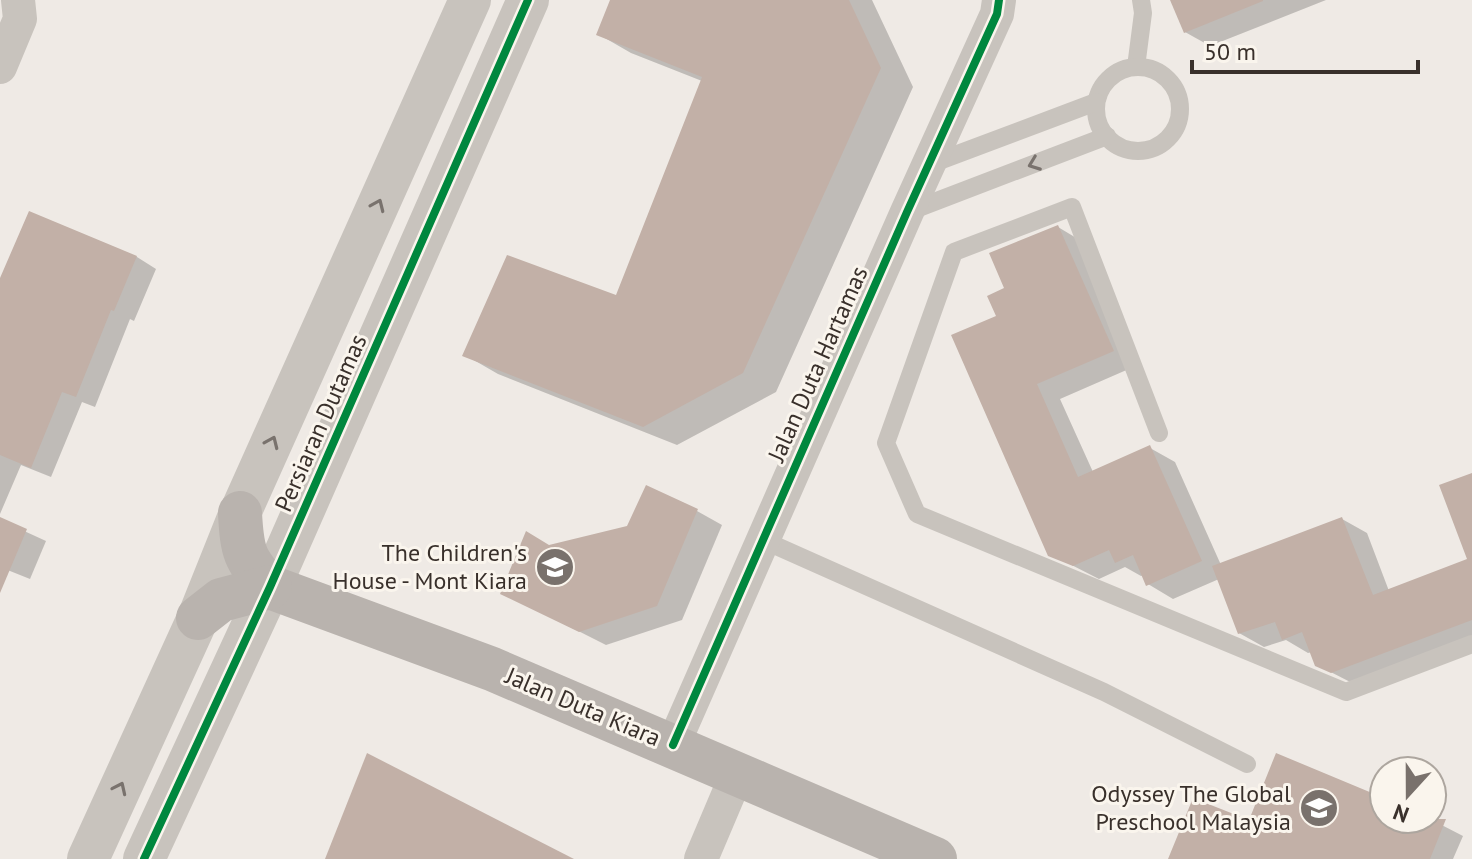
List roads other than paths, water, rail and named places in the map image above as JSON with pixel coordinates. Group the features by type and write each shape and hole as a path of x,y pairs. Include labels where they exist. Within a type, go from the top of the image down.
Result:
{"main road":[{"path":"240,513 241,541 249,566 270,587"},
{"path":"198,618 221,600 270,587"},
{"name":"Jalan Duta Kiara","path":"270,587 492,669 673,745 732,784 935,859"}],"street":[{"path":"0,67 20,19 18,0"},
{"name":"Persiaran Dutamas","path":"88,859 198,618 240,513 470,0"},
{"name":"Persiaran Dutamas","path":"144,859 270,587 528,0"},
{"name":"Jalan Duta Hartamas","path":"673,745 997,14 999,0"},
{"path":"701,859 732,784"}],"lane":[{"path":"1136,67 1143,13 1141,0"},
{"path":"1123,69 1151,69 1173,85 1180,110 1178,123 1162,144 1136,151 1123,148 1107,136 1097,116 1096,102 1101,88 1110,77 1123,69"},
{"path":"928,165 1096,102"},
{"path":"907,212 1107,136"},
{"path":"1159,433 1072,207 954,252 886,443 917,514 1346,692 1472,644"},
{"path":"763,540 1104,692 1247,764"}],"place":[{"name":"The Children's House - Mont Kiara","path":"555,567"},
{"name":"Odyssey The Global Preschool Malaysia","path":"1319,808"}]}
